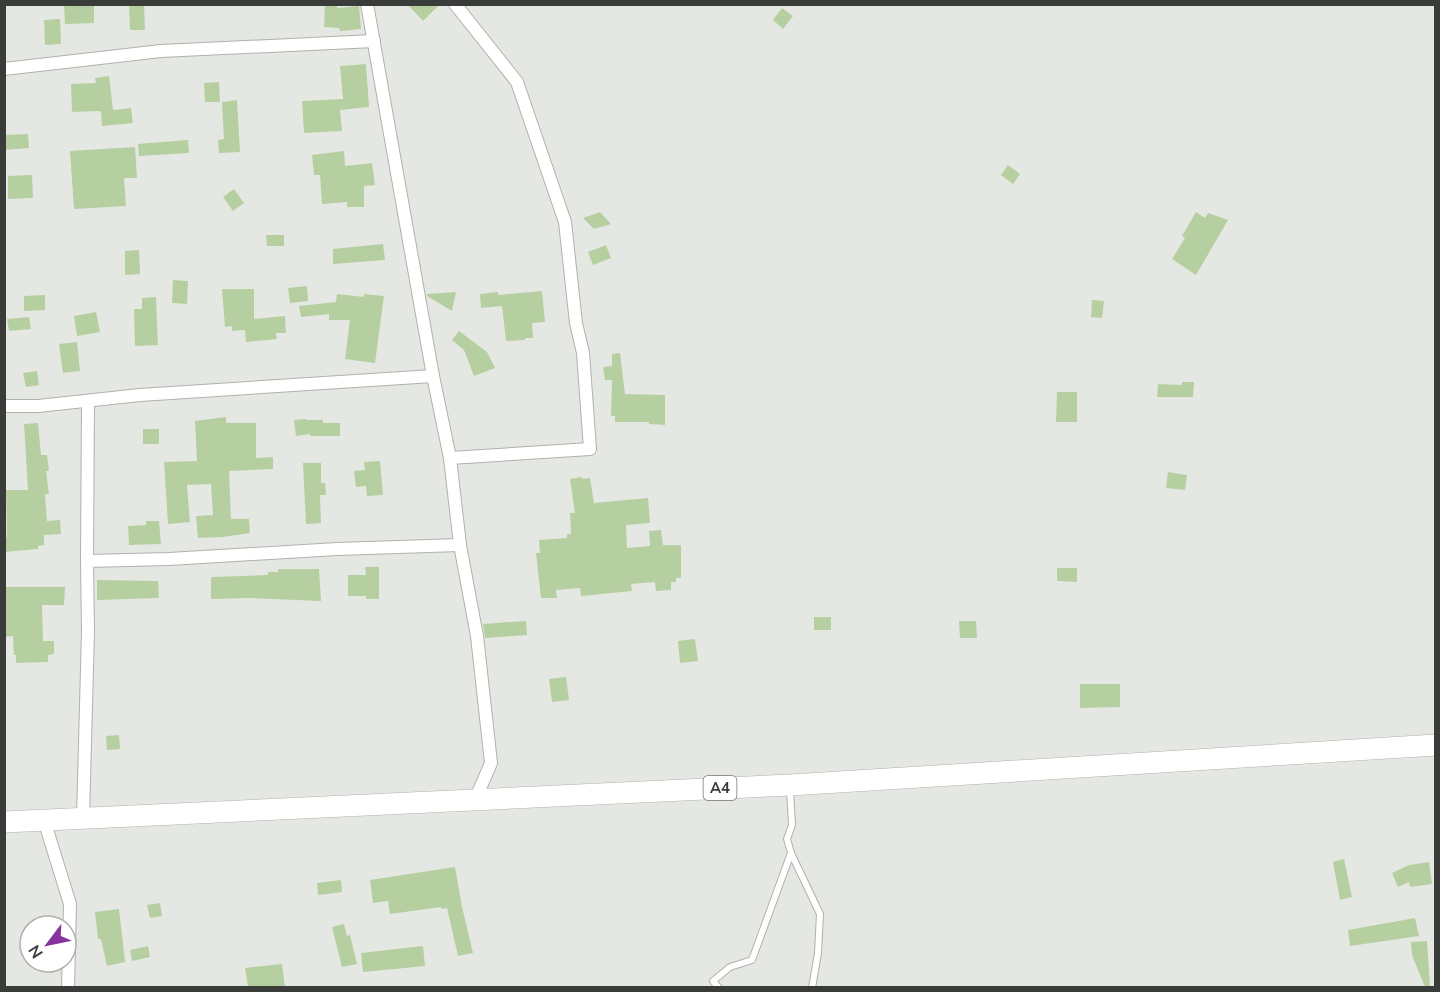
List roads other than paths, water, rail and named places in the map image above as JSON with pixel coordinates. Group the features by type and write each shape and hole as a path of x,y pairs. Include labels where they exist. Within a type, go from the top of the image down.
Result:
{"highway":[{"name":"A4","path":"4,822 790,784 1436,745"}],"street":[{"path":"367,4 433,376 450,458 460,545 477,636 491,763 475,800"},
{"path":"450,458 590,448 583,353 576,323 565,222 517,82 454,4"},
{"path":"4,69 161,51 374,41"},
{"path":"4,406 38,406 140,395 433,376"},
{"path":"83,818 88,631 87,401"},
{"path":"87,561 460,545"},
{"path":"44,820 70,903 68,987"}],"lane":[{"path":"790,784 792,825 787,839 791,853 820,914 818,953 812,987"},
{"path":"719,987 713,981 730,967 752,960 791,853"}]}
